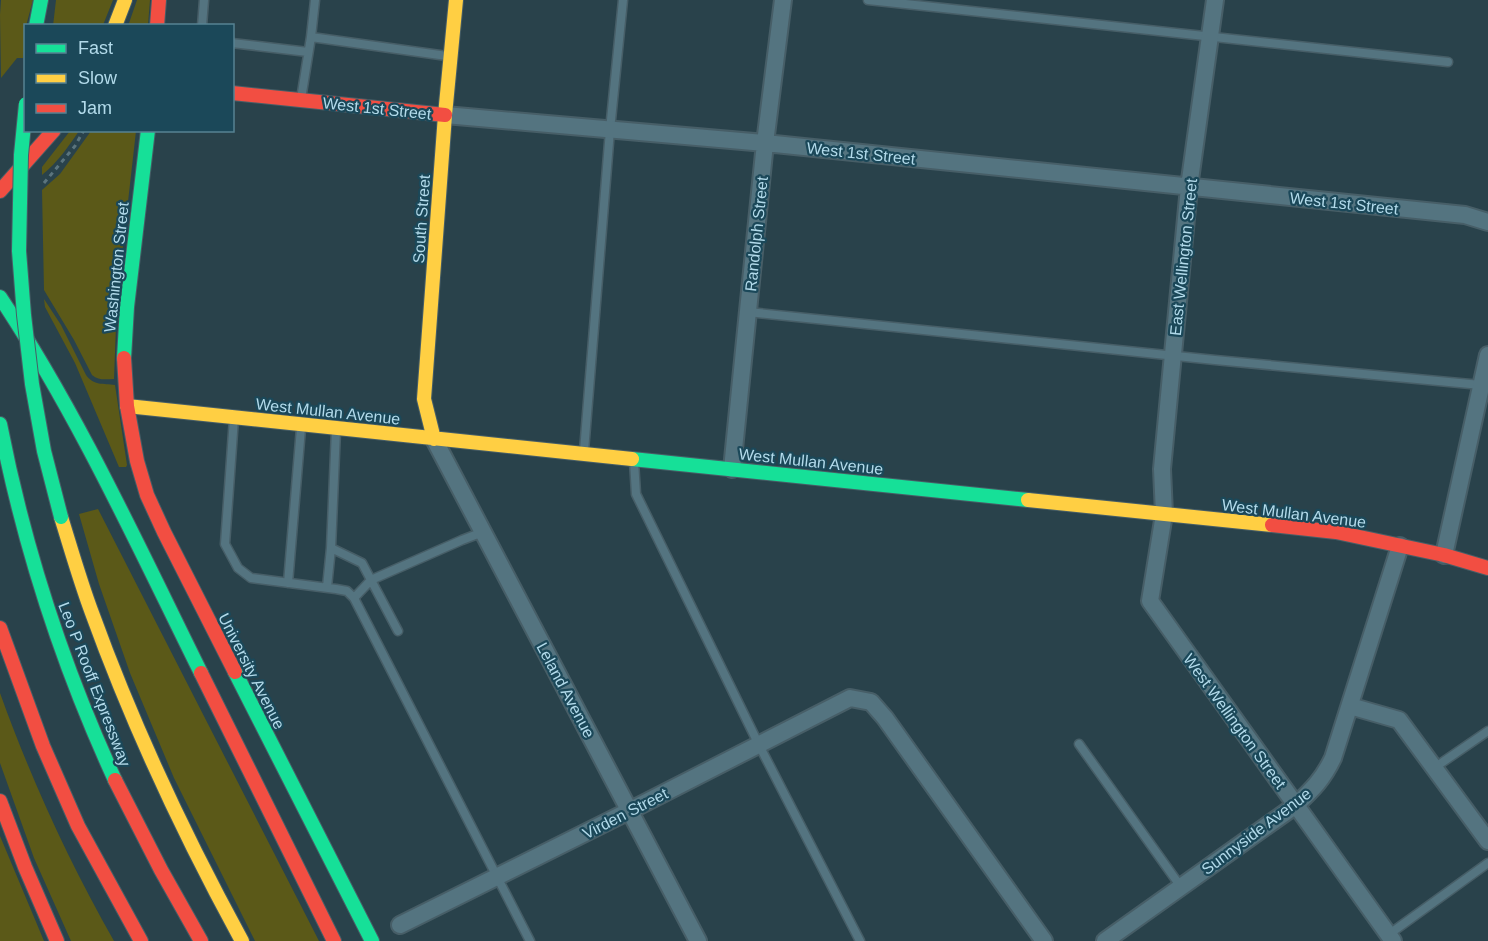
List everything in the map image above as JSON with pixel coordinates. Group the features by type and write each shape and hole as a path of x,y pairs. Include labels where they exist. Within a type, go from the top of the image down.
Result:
{"main road":[{"path":"36,24 41,0"},
{"path":"116,24 125,0"},
{"path":"157,24 159,0"},
{"name":"South Street","path":"434,439 424,399 456,0"},
{"name":"West 1st Street","path":"234,93 445,115"},
{"path":"24,124 19,251 24,315 32,384 44,451 61,517 92,612 132,713 175,812 242,941"},
{"path":"0,191 52,132"},
{"name":"Washington Street","path":"127,406 124,355 148,132"},
{"path":"0,297 26,335 61,395 334,941"},
{"name":"West Mullan Avenue","path":"127,406 1336,532 1444,555 1488,568"},
{"name":"University Avenue","path":"127,406 147,495 372,941"},
{"name":"Leo P Rooff Expressway","path":"0,424 37,574 60,648 125,803 158,867 201,941"},
{"path":"0,628 43,746 78,826 141,941"},
{"path":"0,801 57,941"}],"street":[{"name":"Randolph Street","path":"732,469 765,143 783,0"},
{"name":"East Wellington Street","path":"1164,514 1162,469 1189,187 1215,0"},
{"name":"West 1st Street","path":"445,115 765,143 1466,215 1488,222"},
{"path":"1444,555 1482,395 1488,355"},
{"name":"Leland Avenue","path":"434,439 698,941"},
{"name":"West Wellington Street","path":"1164,514 1150,601 1390,938"},
{"name":"Sunnyside Avenue","path":"1105,941 1296,805 1317,786 1326,772 1350,706 1401,546"},
{"name":"Virden Street","path":"400,925 850,698 871,702 885,718 1044,941"},
{"path":"1350,706 1399,720 1488,841"}],"lane":[{"path":"202,24 204,0"},
{"path":"301,100 315,0"},
{"path":"584,454 610,130 623,0"},
{"path":"868,0 1448,62"},
{"path":"311,37 451,57"},
{"path":"234,44 308,52"},
{"path":"748,312 1173,355 1482,395"},
{"path":"234,417 225,544 238,568 251,578 327,587 347,591 354,598 530,941"},
{"path":"288,583 302,425"},
{"path":"327,587 336,428"},
{"path":"634,459 635,492 759,745 860,941"},
{"path":"354,598 371,580 483,532"},
{"path":"331,548 362,563 398,631"},
{"path":"1434,768 1488,730"},
{"path":"1079,744 1180,887"},
{"path":"1390,938 1488,862"}],"shaded area":[{"path":"1,0 33,0 27,24 24,24 23,58 17,58 1,78"},
{"path":"56,0 113,0 103,24 53,24"},
{"path":"137,0 150,0 148,24 129,24"},
{"path":"69,132 78,132 58,160 42,175 42,167"},
{"path":"90,132 136,132 117,299 114,379 100,379 92,375 44,290 42,190 60,174"},
{"path":"44,299 61,325 89,379 115,385 126,467 119,467 75,363 45,307"},
{"path":"98,509 319,941 255,941 174,778 130,673 99,584 79,514"},
{"path":"0,693 52,820 114,941 71,941 34,858 0,763"},
{"path":"0,836 44,941 0,941"}],"traffic: fast":[{"path":"36,24 41,0"},
{"path":"24,124 19,251 24,315 32,384 44,451 61,517"},
{"path":"124,358 127,307 148,132"},
{"path":"0,297 29,342 82,435 201,673"},
{"path":"0,424 21,516 47,606 78,694 115,780"},
{"path":"632,459 1028,500"},
{"path":"235,672 372,941"}],"traffic: slow":[{"path":"116,24 125,0"},
{"path":"434,439 424,399 456,0"},
{"path":"127,406 632,459"},
{"path":"1028,500 1272,525"},
{"path":"61,517 92,613 142,738 200,861 242,941"}],"traffic: jam":[{"path":"157,24 159,0"},
{"path":"234,93 445,115"},
{"path":"0,191 52,132"},
{"path":"124,358 127,406 137,461 147,495 235,672"},
{"path":"1272,525 1336,532 1444,555 1488,568"},
{"path":"0,628 43,746 78,826 141,941"},
{"path":"201,673 334,941"},
{"path":"115,780 161,870 201,941"},
{"path":"0,801 57,941"}]}
